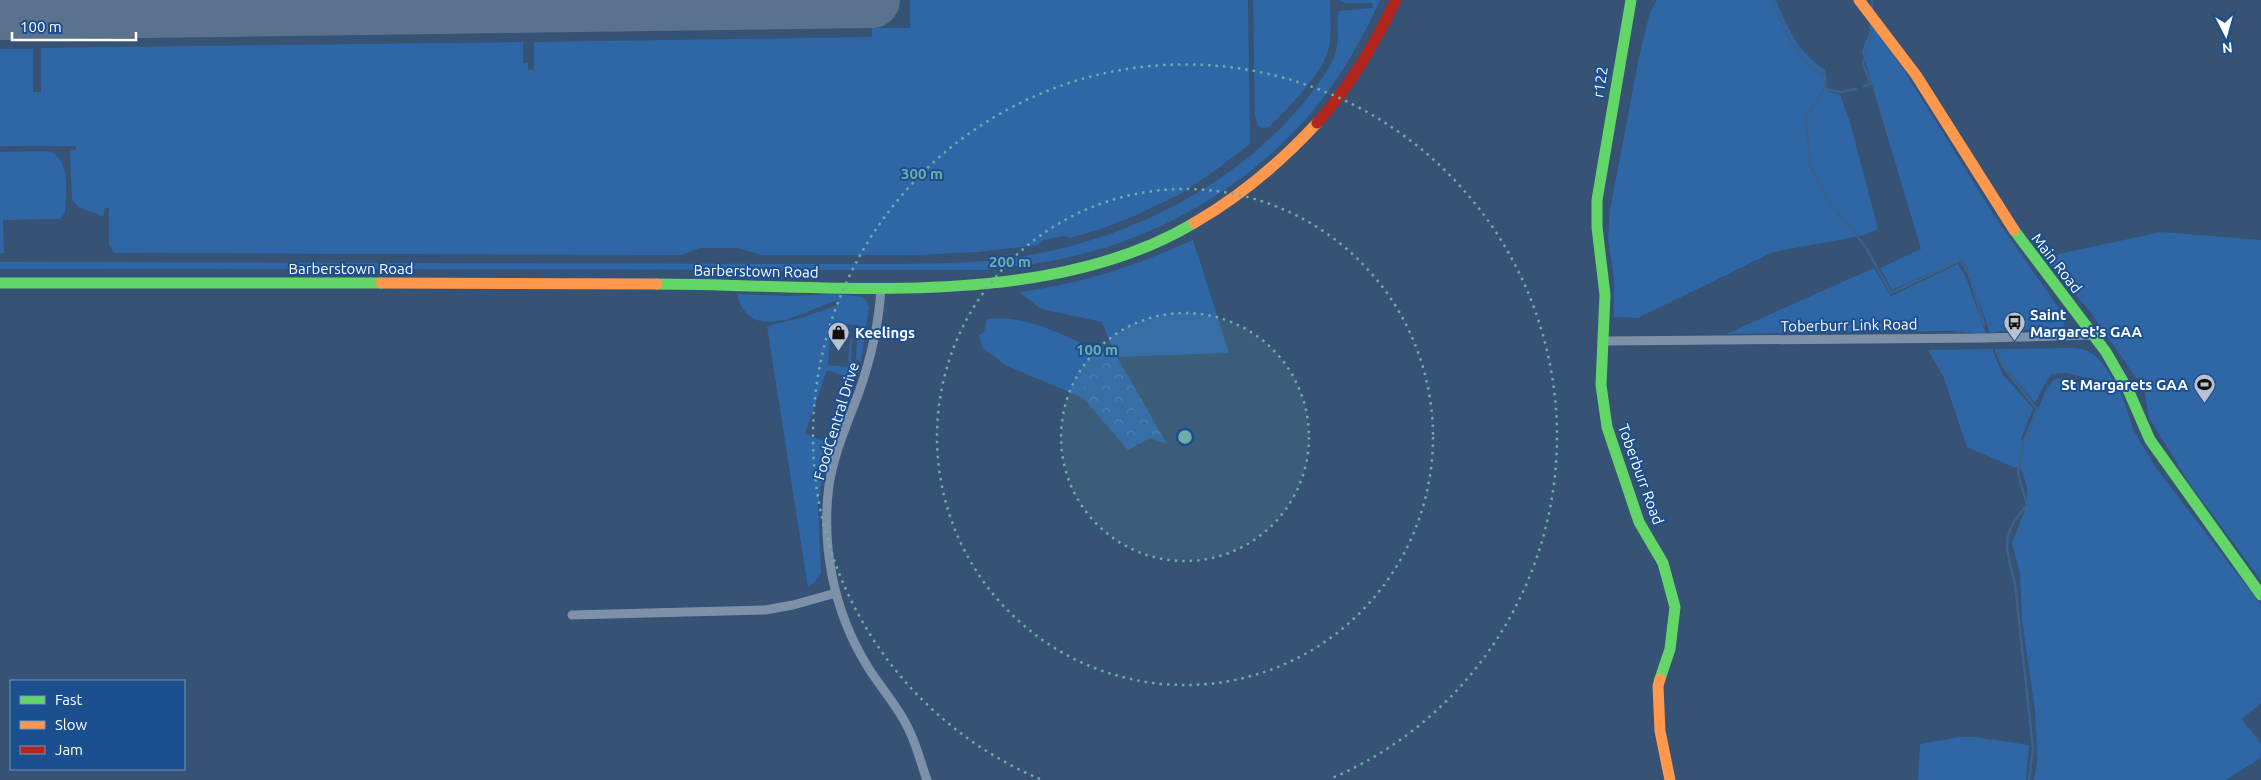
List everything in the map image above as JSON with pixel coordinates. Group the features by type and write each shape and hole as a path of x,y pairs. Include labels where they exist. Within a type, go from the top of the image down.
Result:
{"main road":[{"name":"Barberstown Road","path":"0,283 655,284 881,288 952,286 1030,279 1066,272 1102,263 1143,248 1211,215 1260,179 1286,157 1337,102 1370,52 1396,0"},
{"name":"r122","path":"1601,170 1631,0"},
{"name":"Main Road","path":"1859,0 1916,75 2019,239 2047,278 2094,335 2118,370 2150,440 2261,595"},
{"name":"Toberburr Road","path":"1601,170 1597,200 1597,227 1605,295 1601,385 1607,428 1639,522 1663,563 1675,607 1670,649 1658,686 1660,731 1670,780"}],"street":[{"name":"FoodCentral Drive","path":"881,288 876,334 829,486 828,544 836,593 848,628 866,664 909,730 927,780"},
{"name":"Toberburr Link Road","path":"1604,341 1984,338 2094,335"},
{"path":"572,615 765,610 793,605 836,593"}],"green space":[{"path":"910,0 1248,0 1250,144 1180,194 1139,214 1101,229 1070,238 1063,236 1044,240 1038,245 978,252 919,255 762,255 737,248 700,248 681,255 115,253 109,245 109,208 105,208 103,216 80,208 72,200 70,151 76,150 76,146 0,146 0,49 33,49 33,92 41,92 41,48 523,42 523,63 528,63 528,70 534,70 534,42 872,37 872,28 910,28"},
{"path":"1253,0 1330,0 1331,29 1326,57 1313,79 1286,110 1269,127 1262,128 1258,126 1255,116"},
{"path":"1339,0 1380,0 1335,82 1316,107 1271,154 1245,176 1217,195 1158,227 1128,240 1097,250 1055,260 985,270 0,269 0,262 890,264 978,262 1030,255 1116,232 1158,214 1198,192 1236,167 1271,138 1302,105 1328,69 1333,61 1337,47 1340,11 1373,8 1372,3 1345,3"},
{"path":"1657,0 1776,0 1785,21 1801,48 1825,70 1827,83 1823,89 1840,95 1850,122 1878,229 1861,236 1773,252 1638,318 1614,317 1614,278 1608,239 1610,210 1639,57 1650,12"},
{"path":"1872,26 1904,70 1995,217 2065,317 2063,329 2007,330 1990,333 1962,259 1892,290 1880,268 1921,249 1862,51"},
{"path":"48,151 56,155 64,169 66,178 65,213 59,219 3,220 4,253 0,253 0,152"},
{"name":"St Margarets GAA","path":"2161,232 2261,240 2261,580 2191,486 2149,418 2144,389 2089,310 2046,260 2059,254"},
{"path":"1193,240 1229,353 1117,357 1087,364 1083,398 1005,365 982,347 979,335 984,332 987,319 1004,318 1020,320 1053,330 1116,357 1102,322 1041,309 1019,292 1042,289 1108,273"},
{"path":"1958,264 1966,277 1986,334 1950,331 1726,334 1874,268 1891,296"},
{"path":"738,294 786,296 838,294 861,297 866,300 869,307 861,362 856,359 858,325 839,324 836,328 831,328 828,365 848,367 850,338 852,340 851,361 857,370 855,380 827,370 805,434 831,444 824,465 818,506 821,573 808,588 767,326 804,317 838,305 838,300 790,318 764,322 754,319 745,311 738,299"},
{"path":"1992,349 2003,375 2033,408 2021,439 2024,441 2047,388 2052,381 2058,378 2120,390 2134,431 2156,468 2261,605 2261,703 2242,719 2261,744 2261,758 2226,780 2034,780 2037,762 2035,710 2022,621 2020,574 2012,543 2027,505 2027,487 2021,468 2013,467 1967,447 1944,378 1928,350"},
{"path":"1996,349 2082,349 2095,356 2117,385 2066,373 2052,374 2035,403 2005,368"},
{"path":"1117,357 1167,444 1150,438 1128,450 1083,398 1086,364"},
{"path":"1959,737 1975,737 2029,745 2026,780 1918,780 1920,744"}],"waterway":[{"path":"1772,0 1787,35 1797,51 1809,65 1825,77 1825,89 1806,116 1810,165 1831,204 1865,246 1891,293 1961,260 1970,278 1984,324"},
{"path":"1872,0 1872,10"},
{"path":"1864,86 1871,84 1863,64 1870,40 1871,25"},
{"path":"1825,89 1841,92 1856,89"},
{"path":"1996,350 2004,368 2037,409 2024,441 2018,473 2027,505 2012,525 2007,542 2007,551 2015,584 2033,748 2029,780"}],"taxiway":[{"path":"484,5 510,0"},
{"path":"587,0 604,4"},
{"path":"800,1 806,0"}],"runway":[{"path":"0,12 872,0"}],"traffic: fast":[{"path":"1631,0 1597,200 1597,227 1605,295 1601,385 1607,427 1639,522 1663,563 1675,607 1670,649 1660,679"},
{"path":"657,284 862,288 933,287 1003,282 1071,270 1135,251 1194,223"},
{"path":"2014,230 2106,352 2129,392 2150,440 2261,595"},
{"path":"0,283 381,283"}],"traffic: slow":[{"path":"1859,0 1916,75 2014,230"},
{"path":"1194,223 1228,202 1259,178 1289,152 1317,123"},
{"path":"381,283 657,284"},
{"path":"1660,679 1658,686 1660,731 1670,780"}],"traffic: jam":[{"path":"1317,123 1340,95 1361,64 1396,0"}],"place":[{"name":"Saint Margaret's GAA","path":"2014,342"},
{"name":"Keelings","path":"839,351"},
{"name":"St Margarets GAA","path":"2204,403"}]}
